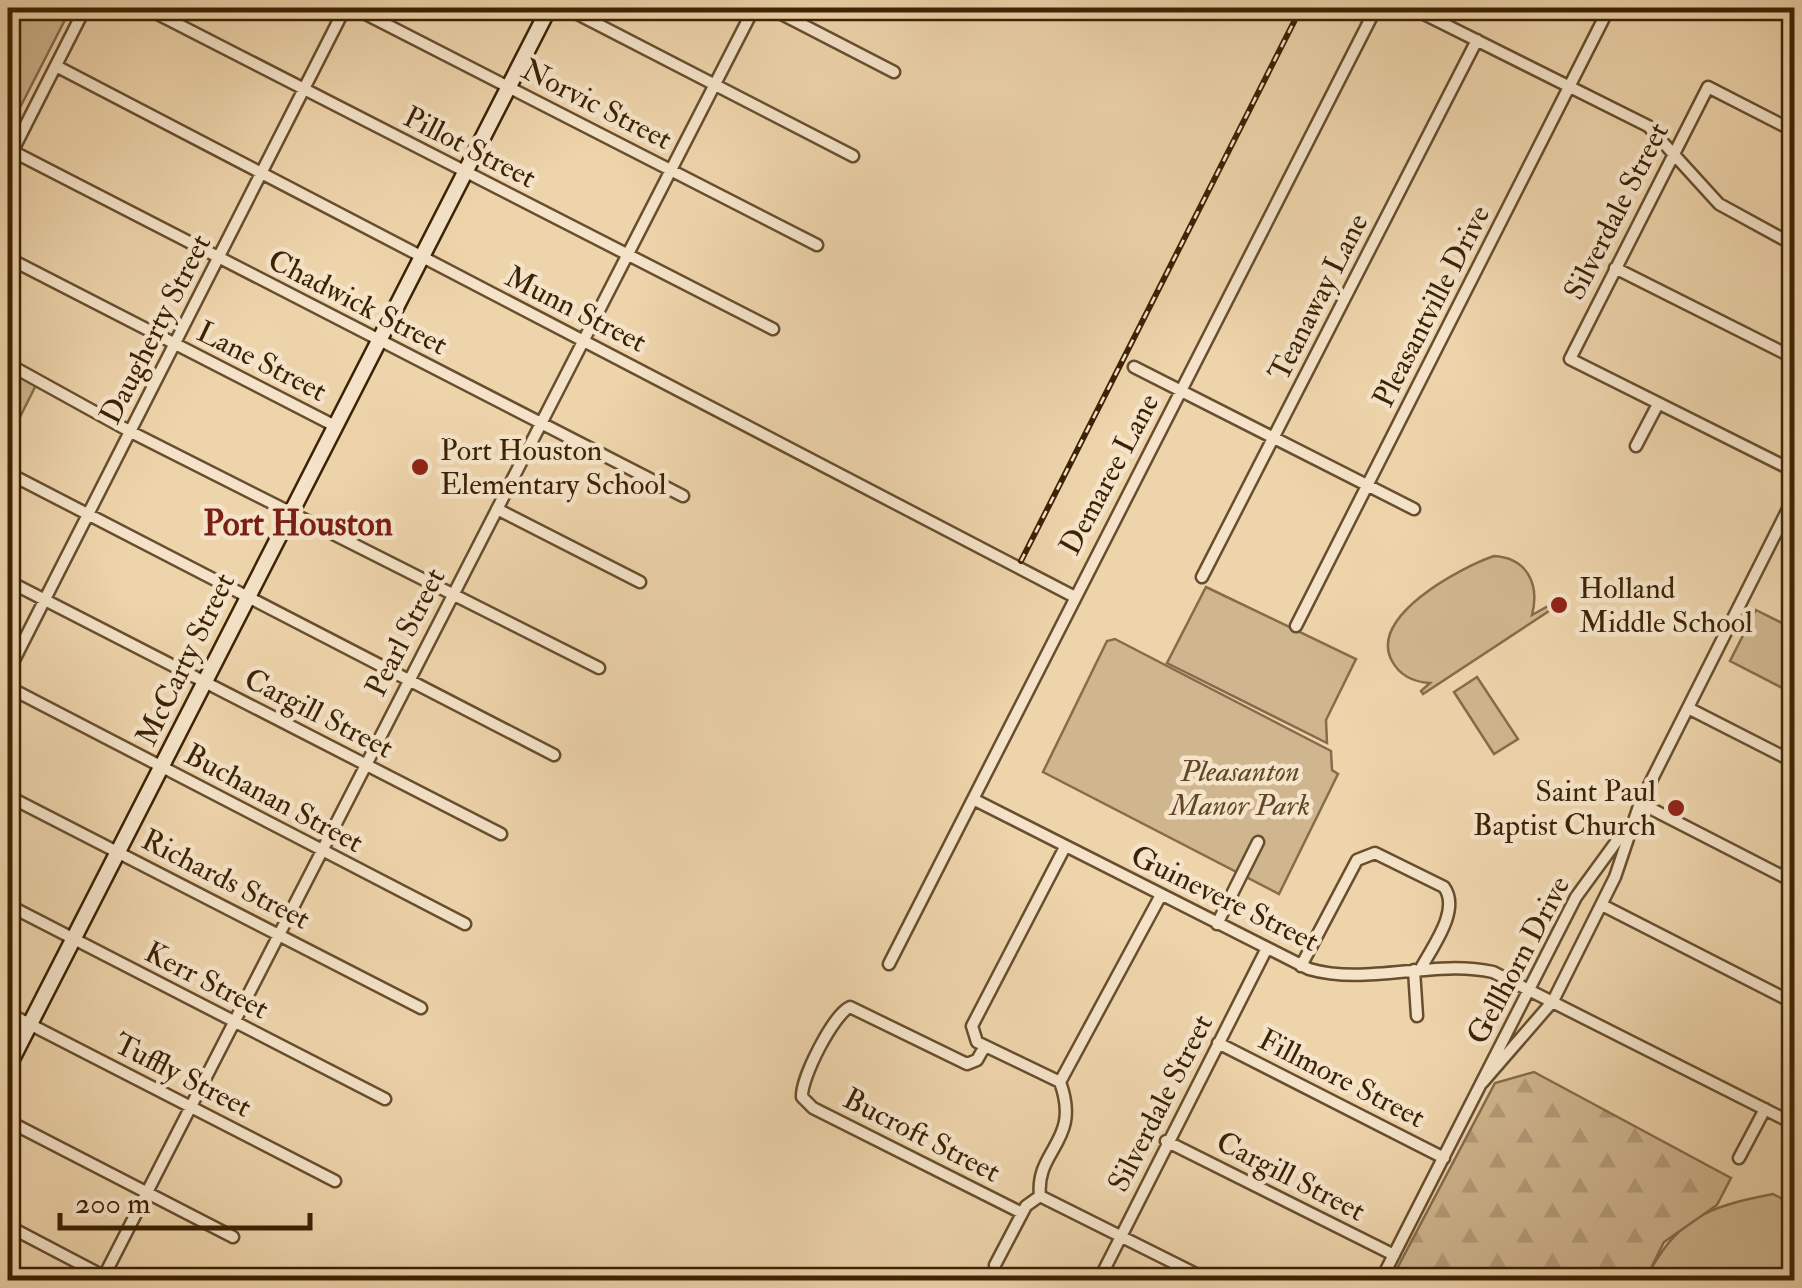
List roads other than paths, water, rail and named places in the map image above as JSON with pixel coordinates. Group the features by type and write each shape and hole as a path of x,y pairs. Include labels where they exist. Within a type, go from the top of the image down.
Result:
{"main road":[{"name":"McCarty Street","path":"8,1067 549,8"}],"street":[{"path":"10,156 85,8"},
{"name":"Pillot Street","path":"146,8 773,329"},
{"name":"Daugherty Street","path":"8,672 345,8"},
{"name":"Norvic Street","path":"354,8 816,245"},
{"path":"566,8 853,156"},
{"name":"Pearl Street","path":"106,1279 189,1106 754,8"},
{"path":"770,8 894,72"},
{"name":"Demaree Lane","path":"889,964 1073,596 1376,8"},
{"path":"1412,8 1648,126 1674,150 1719,204 1794,246"},
{"name":"Pleasantville Drive","path":"1296,626 1609,8"},
{"name":"Teanaway Lane","path":"1202,577 1477,40"},
{"name":"Munn Street","path":"56,66 260,176 1073,596"},
{"name":"Silverdale Street","path":"1658,404 1570,359 1615,268 1708,87 1794,131"},
{"name":"Chadwick Street","path":"10,156 683,496"},
{"name":"Lane Street","path":"8,258 335,426"},
{"path":"1615,268 1794,358"},
{"path":"8,364 131,432 599,668"},
{"path":"1134,367 1414,510"},
{"path":"1636,446 1658,404 1794,471"},
{"path":"8,473 554,755"},
{"name":"Gellhorn Drive","path":"1482,1083 1553,1001 1602,905 1638,808 1794,497"},
{"path":"497,509 640,582"},
{"name":"Cargill Street","path":"8,580 501,834"},
{"name":"Buchanan Street","path":"8,688 466,924"},
{"path":"1688,708 1794,762"},
{"name":"Richards Street","path":"8,796 421,1008"},
{"name":"Guinevere Street","path":"973,799 1301,966 1330,973 1481,970 1529,988 1794,1124"},
{"path":"1638,808 1794,882"},
{"name":"Gellhorn Drive","path":"1381,1280 1576,897 1638,808"},
{"path":"1217,924 1258,842"},
{"path":"1060,1082 985,1046 974,1038 972,1026 1065,846"},
{"path":"1301,966 1357,860 1370,853 1444,886 1450,898 1451,908 1417,970 1416,1016"},
{"path":"995,1265 1022,1213 1040,1196 1041,1178 1068,1118 1060,1082 1161,895"},
{"name":"Kerr Street","path":"8,905 385,1099"},
{"path":"1602,905 1794,1003"},
{"name":"Silverdale Street","path":"1099,1280 1266,948"},
{"name":"Bucroft Street","path":"985,1046 977,1060 967,1064 850,1007 838,1014 803,1084 802,1097 813,1108 1022,1213"},
{"name":"Tuffly Street","path":"8,1013 335,1181"},
{"name":"Fillmore Street","path":"1218,1043 1444,1158"},
{"path":"1740,1158 1765,1109"},
{"path":"8,1121 233,1237"},
{"name":"Cargill Street","path":"1166,1141 1394,1255"},
{"path":"1040,1196 1208,1280"},
{"path":"8,1226 106,1279"}],"railway":[{"path":"1021,561 1301,8"}],"place":[{"name":"Port Houston Elementary School","path":"420,467"},
{"name":"Holland Middle School","path":"1559,605"},
{"name":"Saint Paul Baptist Church","path":"1676,808"}],"district":[{"name":"Port Houston","path":"298,523"}],"park label":[{"name":"Pleasanton Manor Park","path":"1240,788"}]}
